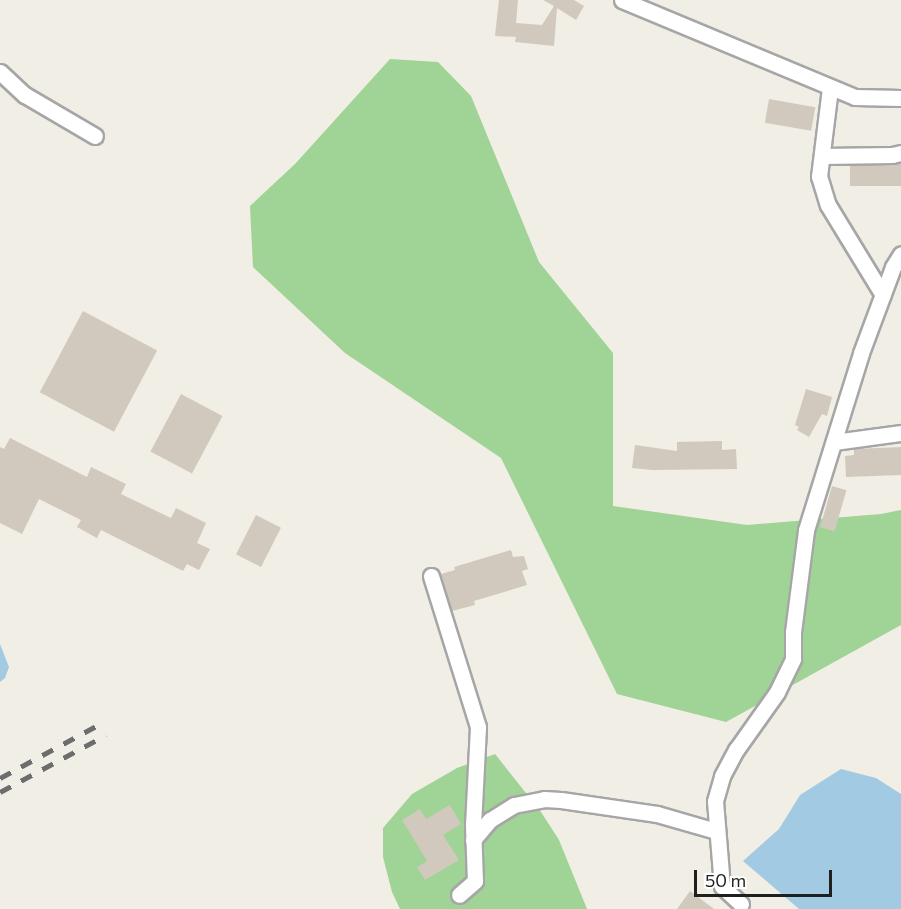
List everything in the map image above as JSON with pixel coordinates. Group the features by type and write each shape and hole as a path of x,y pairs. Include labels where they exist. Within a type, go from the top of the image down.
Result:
{"street":[{"path":"622,0 855,97 901,98"},
{"path":"0,72 25,95 95,136"},
{"path":"830,88 819,176 828,205 883,295"},
{"path":"822,156 901,153"},
{"path":"743,907 722,886 715,801 722,776 736,750 777,692 793,659 793,632 806,530 861,353 901,254"},
{"path":"834,442 901,433"},
{"path":"431,576 478,727 473,840 474,881 459,895"},
{"path":"473,840 490,820 514,805 544,799 657,814 716,831"}],"green space":[{"path":"390,59 438,62 471,96 539,262 613,353 613,506 747,525 881,514 901,510 901,625 726,722 617,694 501,458 345,353 253,267 250,206 295,164"},
{"path":"495,754 541,812 559,840 587,909 400,909 392,892 383,857 383,828 412,794 457,768"}],"water":[{"path":"0,644 9,667 5,678 0,682"},
{"path":"841,769 876,778 901,794 901,909 799,909 743,861 779,829 800,795"}],"building":[{"path":"499,0 518,0 516,23 542,25 554,6 543,0 574,0 584,6 576,20 557,8 554,46 515,42 516,37 495,36"},
{"path":"769,99 815,107 811,131 765,123"},
{"path":"850,163 901,163 901,186 850,186"},
{"path":"83,311 157,350 114,432 40,392"},
{"path":"806,389 832,397 827,416 822,414 809,437 797,430 799,427 795,425"},
{"path":"181,394 222,416 192,473 150,451"},
{"path":"10,438 87,477 91,467 126,484 121,494 171,518 176,508 206,523 197,543 210,549 199,570 187,564 183,571 101,530 97,538 77,527 81,520 39,499 22,534 0,523 0,447 4,449"},
{"path":"722,441 722,450 736,449 737,469 652,470 632,468 635,445 677,451 677,442"},
{"path":"901,447 901,475 846,477 845,456 854,455 854,449"},
{"path":"832,486 846,490 835,531 820,527"},
{"path":"256,515 281,528 261,567 236,554"},
{"path":"511,550 513,557 524,556 528,569 522,571 527,585 474,601 475,605 452,611 441,574 455,570 454,567"},
{"path":"450,805 461,824 443,835 459,860 425,880 417,867 427,861 402,820 420,809 426,819"},
{"path":"690,891 714,909 677,909"}],"railway":[{"path":"0,778 100,724"},
{"path":"0,792 106,735"}]}
